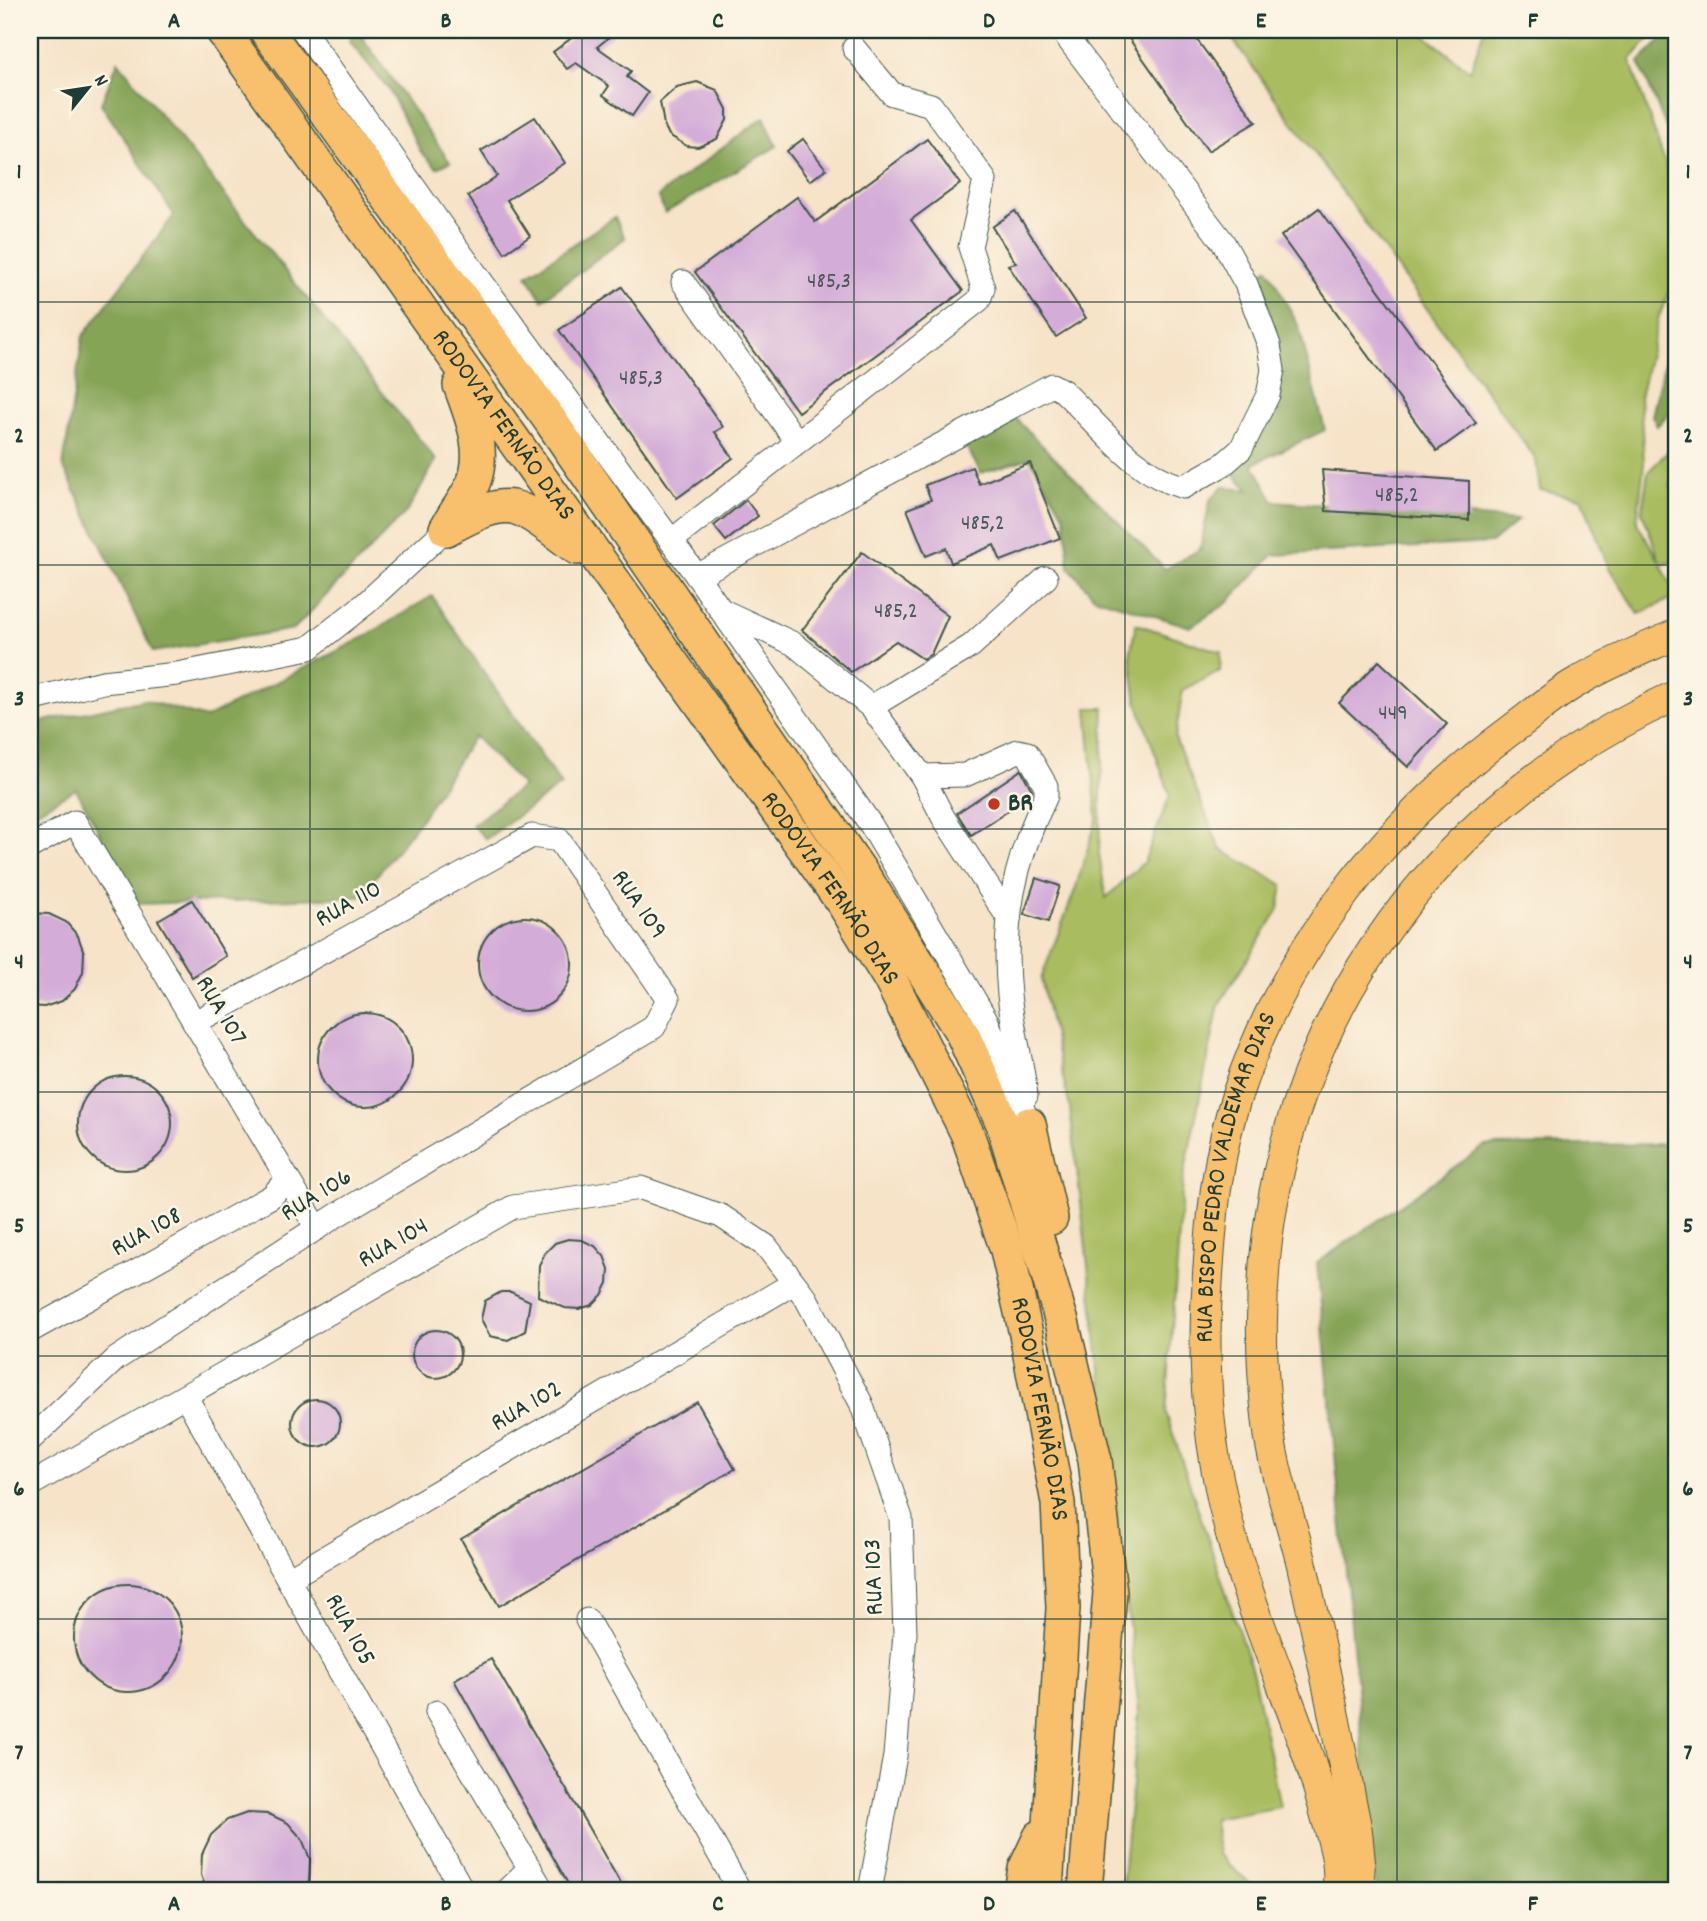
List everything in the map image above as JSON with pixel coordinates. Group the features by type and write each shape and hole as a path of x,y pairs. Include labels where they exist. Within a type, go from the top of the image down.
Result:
{"highway":[{"path":"200,30 277,107"},
{"name":"RODOVIA FERNÃO DIAS","path":"222,30 845,906 896,991 967,1133 1007,1250 1058,1503 1063,1608 1046,1891"},
{"name":"RODOVIA FERNÃO DIAS","path":"266,30 550,421 921,963 962,1032 1003,1124 1062,1322 1094,1460 1110,1592 1085,1891"},
{"path":"446,346 476,430 479,456 474,482 446,528"},
{"path":"446,528 490,509 513,507 542,522 600,565"},
{"path":"1029,1124 1050,1200 1062,1322"},
{"path":"1094,1800 1106,1891"},
{"path":"1021,1891 1025,1869 1050,1816"}],"main road":[{"name":"RUA BISPO PEDRO VALDEMAR DIAS","path":"1337,1891 1341,1871 1316,1777 1249,1599 1232,1541 1210,1440 1203,1350 1212,1212 1238,1091 1287,982 1319,928 1332,908 1404,824 1481,752 1576,682 1677,634"},
{"name":"RUA BISPO PEDRO VALDEMAR DIAS","path":"1358,1891 1360,1863 1357,1831 1302,1568 1268,1425 1262,1313 1268,1219 1286,1134 1324,1038 1375,942 1420,884 1471,833 1550,766 1635,715 1677,695"}],"street":[{"path":"303,30 457,248 697,576 871,825 986,1018 1029,1124"},
{"path":"697,576 1052,385 1063,391 1133,460 1158,478 1174,484 1183,487 1224,464 1241,449 1268,395 1273,370 1269,345 1246,284 1223,242 1123,115 1061,30"},
{"path":"667,535 792,445 979,300 983,288 970,247 985,180 931,105 892,94 854,48"},
{"path":"682,282 792,445"},
{"path":"30,700 103,682 177,674 309,648 365,604 446,528"},
{"path":"871,707 971,646 1046,578"},
{"path":"721,610 794,644 871,707 922,776 943,817 1009,919"},
{"path":"922,776 965,775 1018,751 1027,753 1046,786 1046,796 1021,851 1009,919 1009,995 1022,1056 1029,1124"},
{"name":"RUA 107","path":"30,846 75,822 317,1228"},
{"name":"RUA 110","path":"194,1023 532,836"},
{"name":"RUA 109","path":"532,836 559,840 668,999 654,1027"},
{"name":"RUA 106","path":"30,1440 116,1359 317,1228 654,1027"},
{"name":"RUA 108","path":"30,1331 272,1196 287,1179"},
{"name":"RUA 104","path":"30,1485 513,1207 640,1188 721,1216 766,1246 794,1283"},
{"name":"RUA 102","path":"288,1579 794,1283"},
{"name":"RUA 103","path":"794,1283 806,1298 860,1403 901,1518 905,1633 895,1756 870,1891"},
{"name":"RUA 105","path":"186,1397 463,1891"},
{"path":"587,1620 740,1891"},
{"path":"437,1713 543,1891"},
{"path":"506,1891 530,1868"}],"green space":[{"path":"355,30 450,162 437,168 421,152 389,90 349,41"},
{"path":"1226,30 1418,30 1470,71 1484,30 1657,30 1630,60 1670,178 1677,176 1677,275 1659,316 1640,397 1644,463 1637,523 1660,562 1642,511 1648,472 1677,442 1677,472 1670,486 1677,494 1677,560 1661,565 1677,596 1639,614 1609,568 1582,498 1540,490 1536,460"},
{"path":"1671,30 1677,30 1677,153 1639,62"},
{"path":"118,61 436,460 408,510 294,629 153,652 63,466 83,336 174,215 101,104"},
{"path":"764,117 777,146 665,213 658,196"},
{"path":"615,217 625,238 542,300 527,275"},
{"path":"1268,268 1299,327 1325,430 1253,464 1274,501 1518,520 1491,543 1273,555 1226,604 1190,627 1094,597 1069,567 1065,517 1030,458 981,473 963,441 1009,412 1165,569 1200,549 1210,500 1223,486 1249,490 1226,466 1279,378 1270,311 1256,276"},
{"path":"1677,308 1677,405 1657,426 1652,416"},
{"path":"432,596 561,785 486,839 472,825 523,786 474,736 421,819 360,897 138,904 76,789 30,815 30,724 144,700 206,718 361,639"},
{"path":"1136,624 1221,652 1220,671 1183,690 1175,738 1220,849 1283,885 1279,909 1219,1004 1183,1180 1166,1413 1253,1674 1280,1807 1214,1819 1218,1854 1257,1891 1125,1891 1122,1887 1139,1712 1070,1108 1041,979 1075,890 1097,819 1087,708 1104,708 1099,854 1106,898 1144,862 1170,795 1137,702 1130,655"},
{"path":"1677,1144 1677,1891 1376,1891 1317,1263 1485,1146"}],"building":[{"path":"582,30 618,30 597,47 631,71 627,77 648,93 632,116 603,95 609,86 576,63 567,69 553,52"},
{"path":"1123,30 1190,30 1256,122 1208,151"},
{"path":"697,82 717,90 727,109 727,120 717,139 698,147 687,146 669,135 664,125 660,102 677,87"},
{"path":"535,117 565,163 507,200 530,236 505,253 468,196 497,176 481,151"},
{"path":"803,139 826,169 810,181 787,151"},
{"path":"927,139 960,184 911,220 963,291 798,412 695,272 797,197 815,222"},
{"path":"1319,208 1476,423 1437,451 1281,236"},
{"path":"1015,211 1086,318 1056,337 1008,265 1016,263 992,227"},
{"path":"622,287 723,427 715,432 733,458 677,498 559,330"},
{"path":"1030,463 1060,538 1001,561 994,545 951,563 946,548 926,556 907,509 931,500 925,485 972,467 979,484"},
{"path":"1322,470 1469,481 1469,520 1326,511"},
{"path":"746,500 758,516 726,541 714,526"},
{"path":"862,552 948,616 931,654 923,659 896,641 851,672 802,630"},
{"path":"1379,661 1447,724 1408,767 1339,703"},
{"name":"BR","path":"1021,770 1032,790 1031,796 971,835 957,813"},
{"path":"1036,878 1060,886 1048,922 1024,914"},
{"path":"192,900 226,956 192,977 158,920"},
{"path":"30,913 49,914 66,922 78,936 84,953 83,972 75,989 62,1001 44,1007 30,1006"},
{"path":"525,917 543,921 558,931 568,946 572,964 568,982 558,997 543,1007 525,1011 507,1007 492,997 482,982 478,964 482,946 492,931 507,921"},
{"path":"365,1013 383,1017 398,1027 408,1042 412,1060 408,1078 398,1093 383,1103 365,1107 347,1103 332,1093 322,1078 318,1060 322,1042 332,1027 347,1017"},
{"path":"125,1076 143,1080 158,1090 168,1105 172,1123 168,1141 158,1156 143,1166 125,1170 107,1166 92,1156 82,1141 78,1123 82,1105 92,1090 107,1080"},
{"path":"568,1239 582,1240 595,1246 604,1256 609,1269 608,1283 602,1295 592,1305 579,1309 565,1308 538,1296 539,1265 545,1253 555,1243"},
{"path":"501,1292 511,1292 530,1301 525,1331 508,1340 490,1336 481,1319 485,1301"},
{"path":"436,1330 453,1337 460,1354 453,1371 436,1378 419,1371 412,1354 419,1337"},
{"path":"316,1399 333,1406 340,1423 333,1440 316,1447 299,1440 292,1423 299,1406"},
{"path":"697,1402 735,1469 499,1606 461,1539"},
{"path":"128,1584 149,1588 166,1600 178,1617 182,1638 178,1659 166,1676 149,1688 128,1692 107,1688 90,1676 78,1659 74,1638 78,1617 90,1600 107,1588"},
{"path":"491,1659 625,1891 572,1891 454,1680"},
{"path":"247,1813 269,1814 288,1823 302,1839 310,1859 309,1881 304,1891 207,1891 201,1875 202,1854 211,1835 227,1820"}],"place":[{"name":"BR","path":"994,804"}]}
